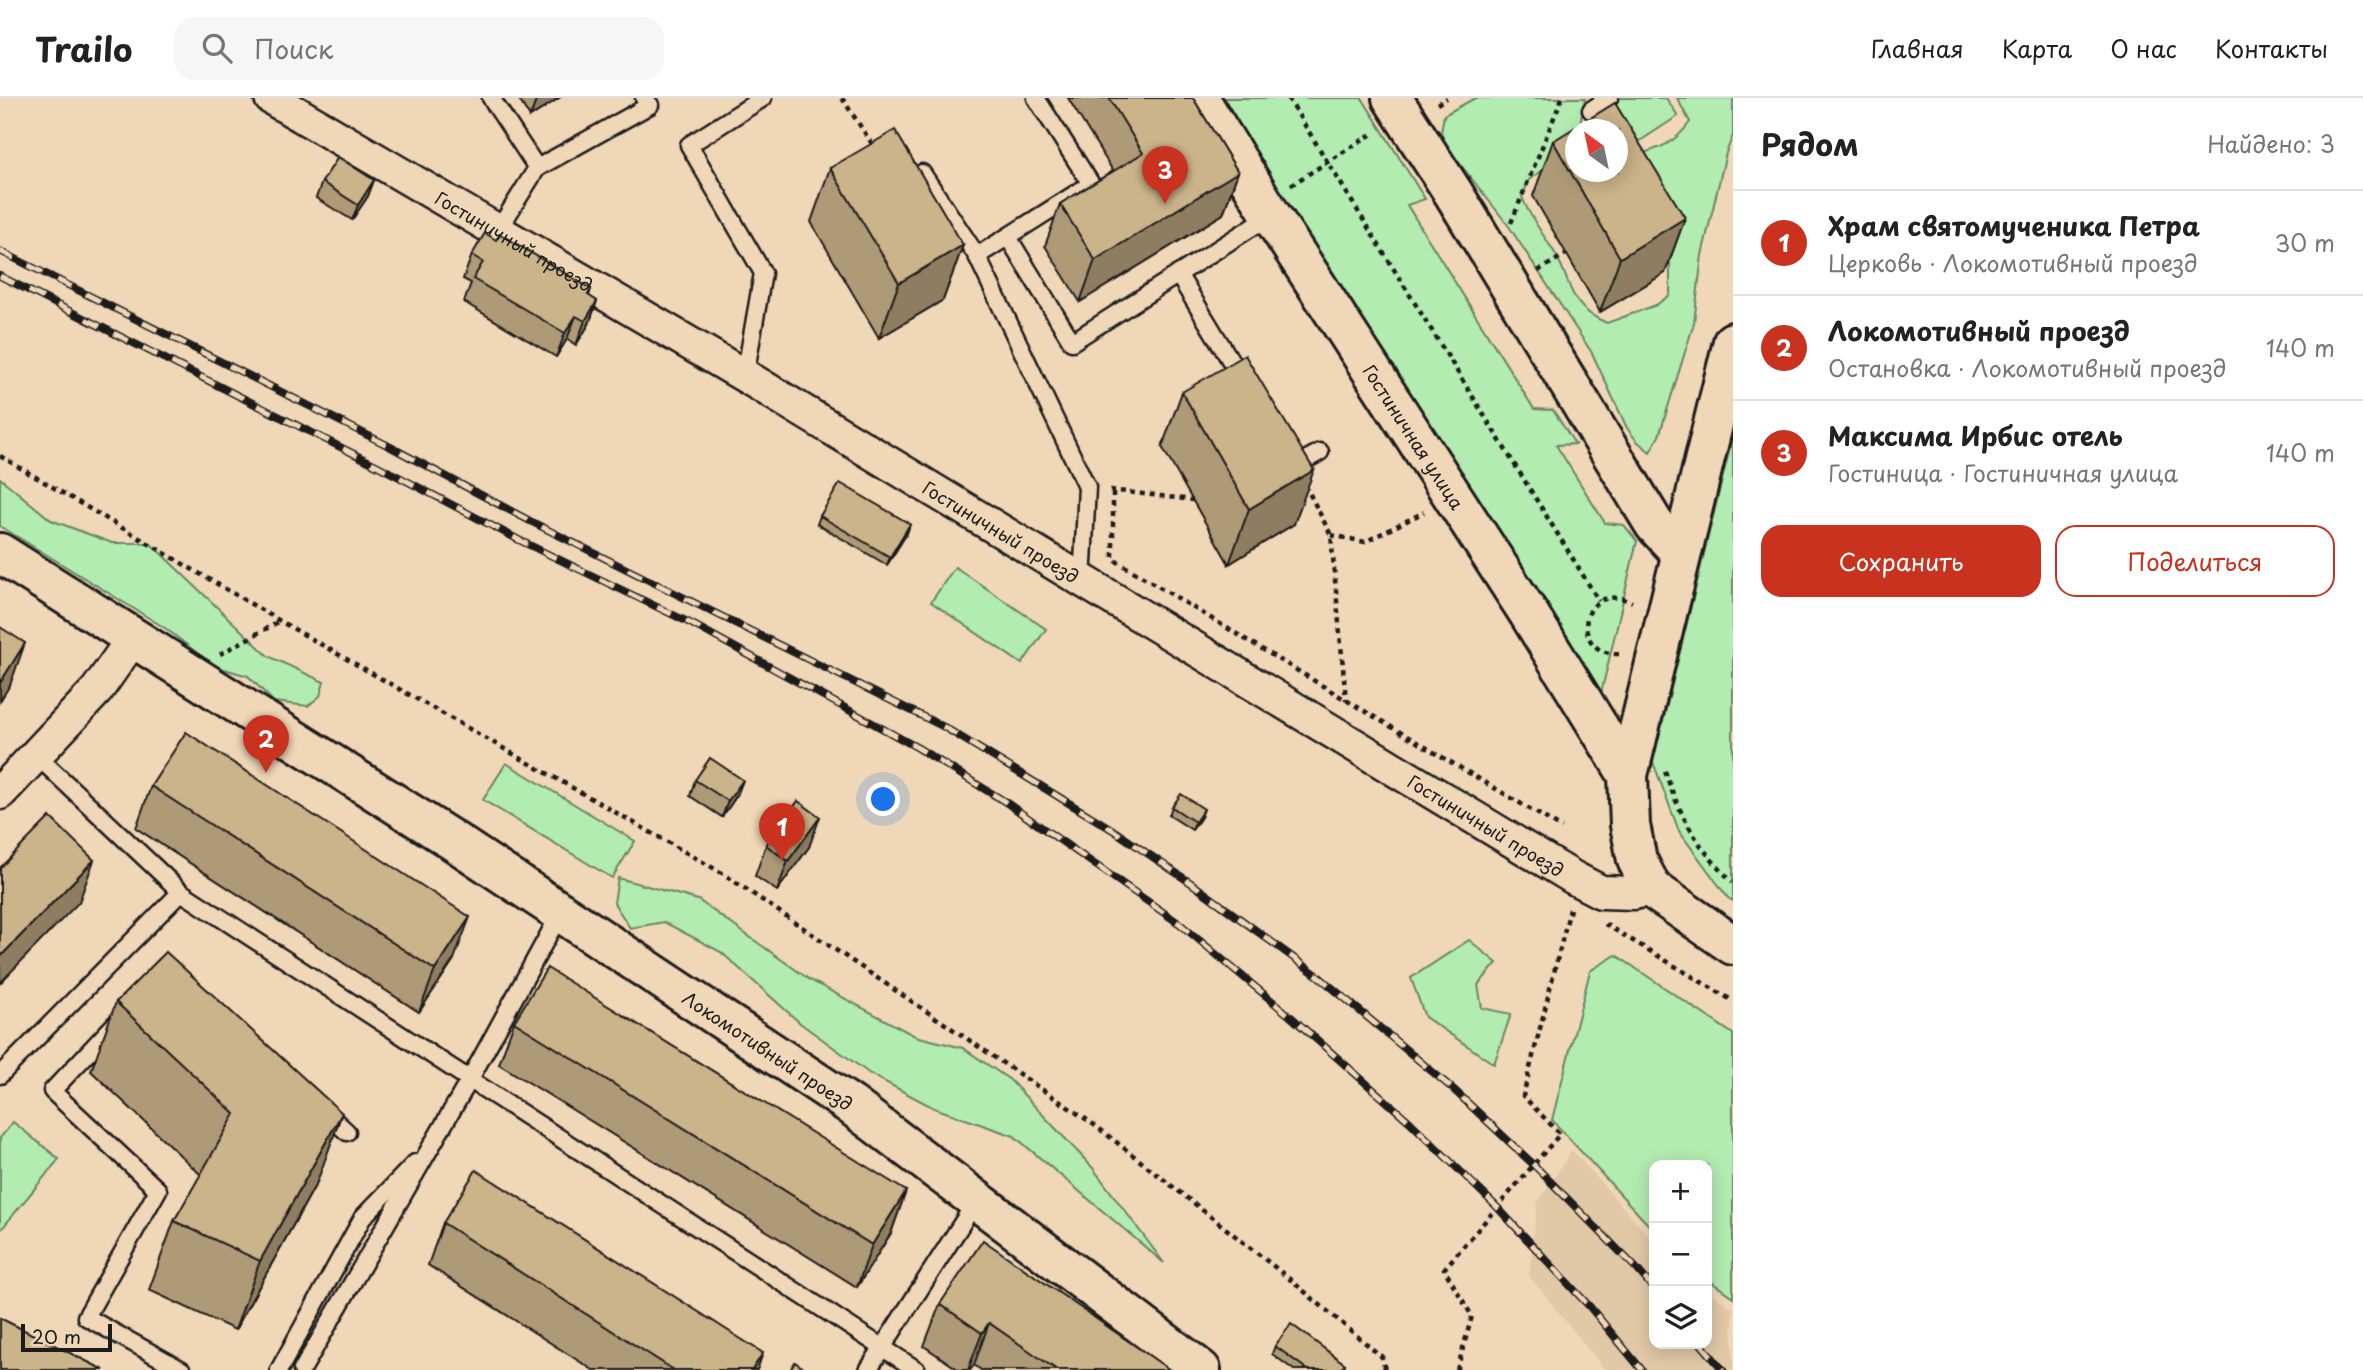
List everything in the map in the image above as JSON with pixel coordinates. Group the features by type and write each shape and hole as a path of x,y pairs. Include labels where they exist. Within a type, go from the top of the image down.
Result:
{"street":[{"name":"Гостиничный проезд","path":"271,98 745,376 1574,878 1601,892 1652,889"},
{"name":"Гостиничная улица","path":"1199,98 1279,202 1628,775"},
{"path":"1385,114 1454,194 1654,524 1680,552"},
{"path":"1733,342 1628,775 1630,825 1637,860 1652,889 1733,945"},
{"name":"Локомотивный проезд","path":"0,553 561,912 851,1105 1201,1370"},
{"path":"3,785 37,756 97,690 134,637"}],"lane":[{"path":"491,98 537,168"},
{"path":"497,232 537,168 650,105 644,98"},
{"path":"745,376 763,273 689,145 762,98"},
{"path":"977,257 1091,184 1036,98"},
{"path":"1591,110 1609,98"},
{"path":"922,173 977,257 1087,487 1082,582"},
{"path":"1007,237 1072,342 1178,274 1279,202"},
{"path":"1178,274 1254,398"},
{"path":"1281,443 1295,466 1320,452"},
{"path":"37,756 181,892 917,1370"},
{"path":"0,1075 181,892"},
{"path":"302,1370 470,1079 561,912"},
{"path":"125,1013 52,1091 158,1190 86,1317 182,1370"},
{"path":"308,1096 347,1132"},
{"path":"279,1370 363,1217 432,1146"},
{"path":"868,1370 977,1200"}],"path":[{"path":"842,98 877,153"},
{"path":"1288,98 1599,601"},
{"path":"1506,234 1562,98"},
{"path":"1279,202 1385,114"},
{"path":"1533,274 1566,254"},
{"path":"0,456 280,621 722,873 1096,1126 1286,1276 1382,1357 1385,1370"},
{"path":"1295,466 1331,535 1346,700"},
{"path":"1087,487 1193,500"},
{"path":"1112,491 1113,558 1562,828"},
{"path":"1331,535 1364,542 1424,512"},
{"path":"1619,654 1608,654 1598,649 1586,630 1586,619 1591,608 1599,601 1621,597 1632,602"},
{"path":"215,657 280,621"},
{"path":"1663,759 1668,783 1683,817 1700,845 1733,882"},
{"path":"1457,1370 1472,1316 1444,1269 1560,1134 1523,1096 1572,904"},
{"path":"1595,918 1733,1001"}],"shaded area":[{"path":"1572,1150 1649,1236 1649,1349 1712,1349 1712,1294 1733,1308 1733,1370 1605,1370 1529,1276 1537,1204"}],"green space":[{"path":"1218,98 1362,98 1425,199 1407,205 1534,409 1553,410 1575,444 1556,445 1605,523 1624,525 1637,541 1600,698"},
{"path":"1475,98 1585,98 1581,119 1565,119 1565,147 1557,160 1529,180 1522,197 1556,255 1578,303 1594,317 1607,323 1656,305 1670,295 1670,261 1630,157 1664,146 1684,130 1690,122 1677,98 1733,98 1733,135 1726,153 1702,255 1694,323 1659,436 1650,452 1627,428 1592,353 1508,225 1446,146 1441,132 1444,115"},
{"path":"1609,98 1666,98 1678,116 1628,149 1628,119 1615,119"},
{"path":"1733,435 1733,901 1728,898 1679,831 1653,762"},
{"path":"0,478 51,520 112,543 150,543 268,656 324,682 320,696 308,706 274,702 248,676 214,666 165,628 0,526"},
{"path":"955,567 1046,629 1022,664 931,602"},
{"path":"506,763 635,841 612,878 483,800"},
{"path":"618,878 698,900 810,980 915,1036 963,1048 1010,1080 1092,1167 1164,1263 1014,1136 934,1108 870,1074 800,1023 721,952 664,922 630,928 614,903"},
{"path":"1469,940 1497,963 1478,985 1482,1008 1511,1014 1494,1064 1425,1017 1411,978"},
{"path":"1616,955 1733,1034 1733,1297 1712,1282 1712,1160 1649,1160 1649,1226 1552,1120 1590,971"},
{"path":"13,1122 59,1159 0,1231 0,1138"}],"building":[{"path":"1109,98 1193,98 1238,172 1095,260 1060,204 1143,153"},
{"path":"1615,103 1625,119 1589,119"},
{"path":"1628,124 1685,218 1620,258 1576,182 1628,182"},
{"path":"895,130 963,245 899,283 830,168"},
{"path":"1565,134 1565,162 1553,141"},
{"path":"338,157 374,180 358,205 322,182"},
{"path":"485,233 496,240 500,234 591,289 588,295 597,301 585,321 576,316 565,333 473,279 483,262 472,255"},
{"path":"1245,355 1314,470 1249,509 1182,392"},
{"path":"840,483 910,524 890,557 820,516"},
{"path":"0,627 25,643 0,683"},
{"path":"186,732 470,917 435,970 151,786"},
{"path":"710,758 743,780 728,801 695,780"},
{"path":"1181,794 1204,809 1195,822 1172,807"},
{"path":"798,801 820,817 788,861 766,845"},
{"path":"50,817 94,860 0,957 0,868"},
{"path":"166,952 342,1113 260,1261 174,1221 235,1114 116,1002"},
{"path":"547,968 906,1191 872,1245 514,1022"},
{"path":"476,1170 763,1353 752,1370 674,1370 443,1223"},
{"path":"983,1240 1170,1370 1057,1370 989,1323 982,1333 940,1304"},
{"path":"0,1318 104,1370 0,1370"},
{"path":"1291,1324 1345,1364 1340,1370 1308,1370 1275,1346"},
{"path":"795,1362 806,1370 790,1370"}],"railway":[{"path":"0,251 385,444 530,521 944,727 1113,830 1317,975 1453,1089 1534,1165 1651,1286"},
{"path":"0,276 519,540 692,624 918,748 1004,801 1180,924 1410,1122 1497,1207 1590,1307 1642,1370"},
{"path":"1705,1349 1723,1370"}],"place":[{"name":"Максима Ирбис отель","path":"1165,204"},
{"name":"Локомотивный проезд","path":"266,773"},
{"name":"Храм святомученика Петра","path":"782,861"}]}
